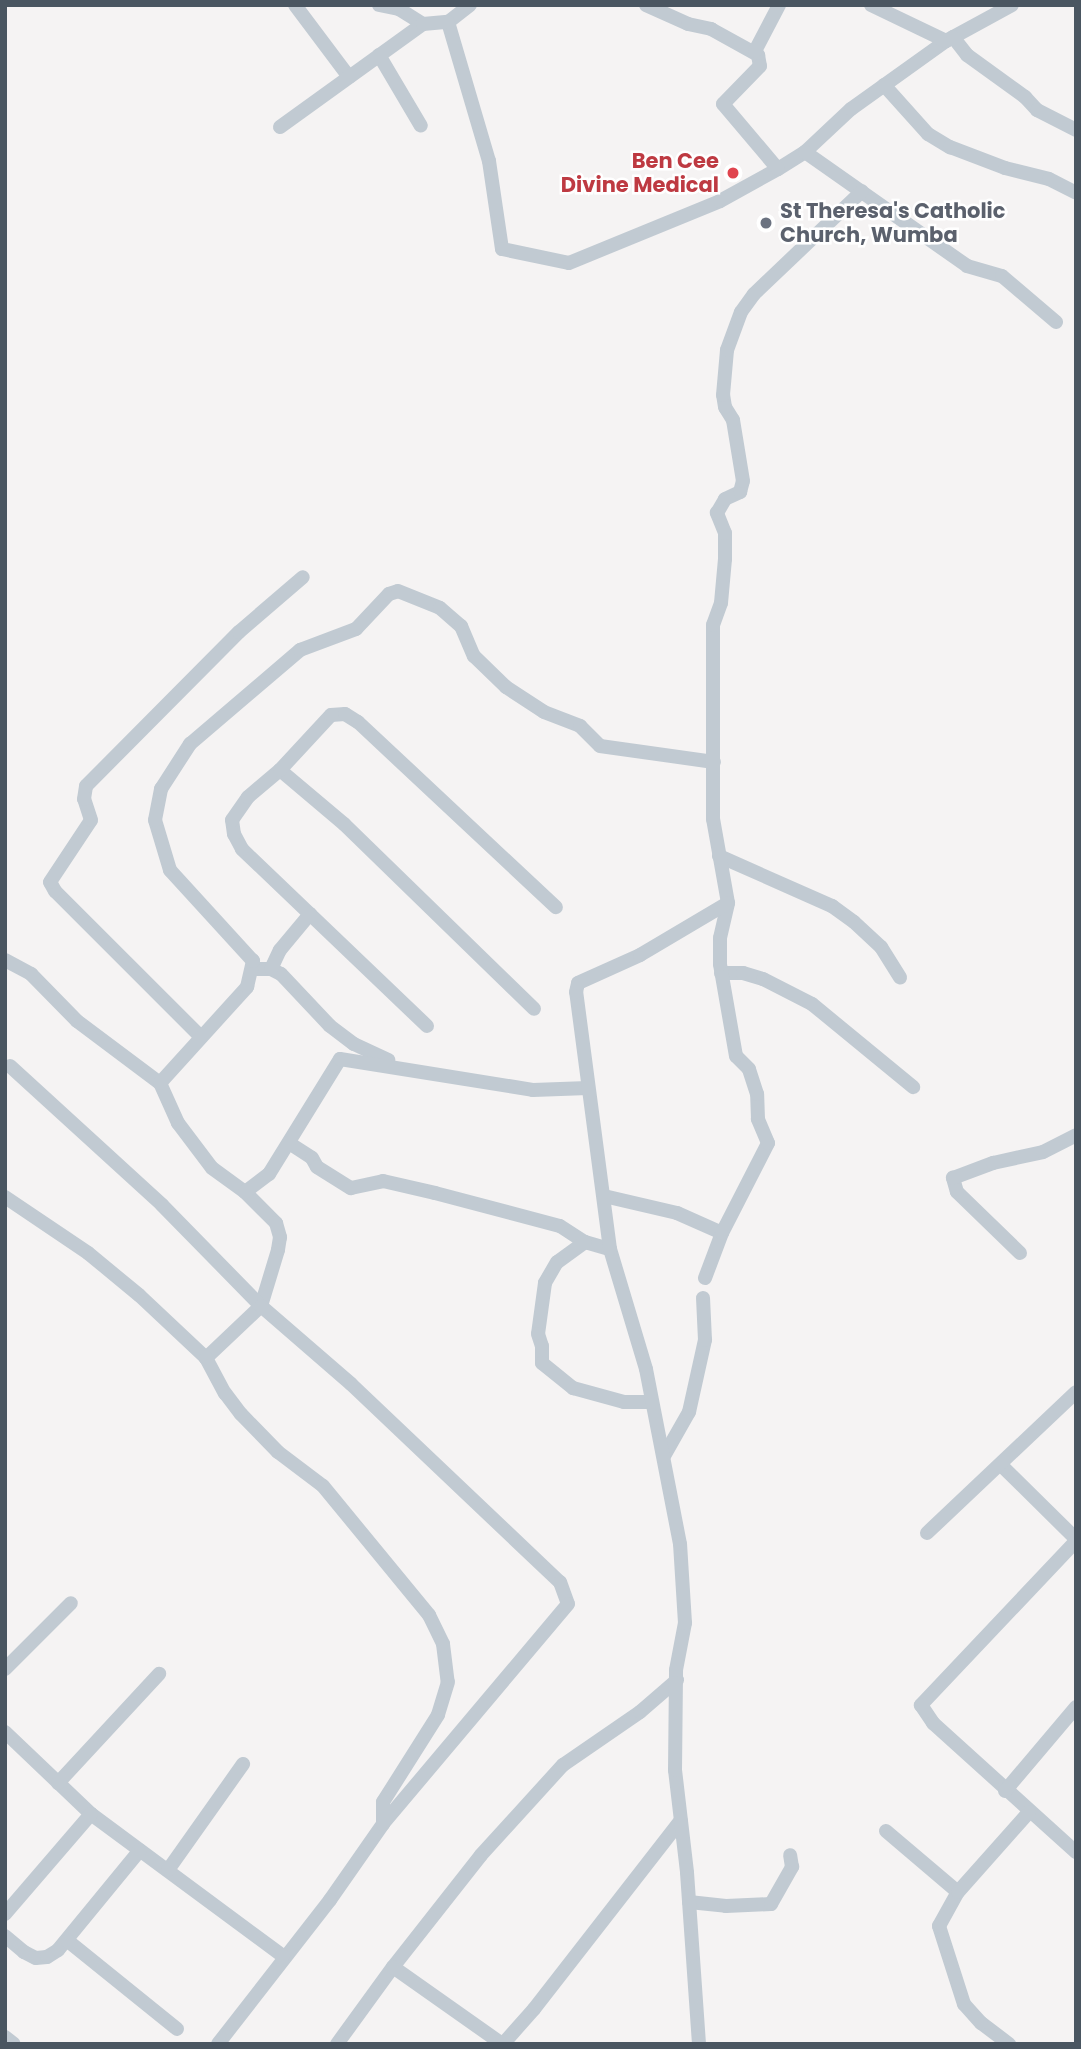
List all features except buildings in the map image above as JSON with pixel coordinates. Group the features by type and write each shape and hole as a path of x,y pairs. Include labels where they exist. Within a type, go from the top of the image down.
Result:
{"street":[{"path":"295,5 349,77"},
{"path":"379,5 399,9 423,24"},
{"path":"646,5 688,24 711,29 755,51 761,60 760,66 723,104 778,169"},
{"path":"755,51 779,5"},
{"path":"872,5 950,39 967,55 1025,97 1037,110 1076,130"},
{"path":"448,22 489,161 502,249 569,263 720,201 778,169 805,152 851,108 950,39 1012,5"},
{"path":"280,127 423,24 448,22 467,6"},
{"path":"379,55 422,126"},
{"path":"884,85 928,134 950,147 1005,168 1049,179 1076,193"},
{"path":"805,152 967,267 1002,276 1056,322"},
{"path":"705,1278 722,1233 768,1143 758,1119 757,1094 749,1069 736,1056 721,973 720,938 728,902 713,819 713,625 721,603 725,559 725,533 717,513 725,499 740,492 743,481 733,420 724,407 727,350 741,312 754,294 862,191"},
{"path":"201,1037 50,883 92,820 84,799 86,786 239,632 303,577"},
{"path":"160,1083 247,987 253,961 170,870 155,820 161,789 190,744 300,650 356,629 389,594 398,591 440,608 461,626 474,656 506,687 544,712 580,726 600,746 714,762"},
{"path":"427,1026 242,849 234,834 232,820 248,797 280,770 331,715 345,714 358,722 556,907"},
{"path":"280,770 344,824 534,1009"},
{"path":"719,856 797,888 832,906 881,947 900,977"},
{"path":"699,2044 689,1902 675,1770 676,1670 685,1623 681,1570 664,1456 610,1249 576,992 578,983 640,955 728,902"},
{"path":"271,969 280,950 310,915"},
{"path":"5,960 31,974 77,1021 160,1083 178,1122 212,1168 246,1192 276,1223 279,1237 261,1306 206,1358"},
{"path":"252,969 271,969 292,982 330,1026 354,1044 415,1072"},
{"path":"721,973 743,974 763,979 812,1004 913,1087"},
{"path":"246,1192 269,1174 289,1143 307,1107 340,1059 533,1090 588,1088"},
{"path":"10,1066 162,1205 261,1306 351,1384 560,1582 566,1592 568,1604 383,1824 330,1900 283,1956 218,2044"},
{"path":"1020,1253 957,1192 953,1178 993,1163 1043,1152 1076,1135"},
{"path":"289,1143 312,1158 317,1167 351,1188 383,1181 435,1192 570,1229 585,1242 610,1249"},
{"path":"604,1196 677,1213 722,1233"},
{"path":"5,1197 88,1253 139,1295 206,1358 225,1393 241,1413 278,1452 323,1486 429,1615 443,1644 449,1682 438,1715 383,1801 383,1824"},
{"path":"585,1242 557,1262 545,1283 538,1334 542,1346 542,1363 573,1388 624,1402 652,1402"},
{"path":"664,1456 689,1412 705,1340 703,1298"},
{"path":"927,1533 1076,1392"},
{"path":"1001,1465 1076,1540 920,1705 933,1723 1005,1791 1076,1852"},
{"path":"5,1669 71,1603"},
{"path":"58,1783 159,1674"},
{"path":"337,2044 393,1967 481,1856 564,1765 640,1712 677,1680"},
{"path":"1005,1791 1076,1707"},
{"path":"7,1736 91,1814 283,1956"},
{"path":"168,1870 243,1765"},
{"path":"1009,2044 981,2023 964,2004 957,1990 939,1926 958,1892 1029,1812"},
{"path":"5,1914 91,1814"},
{"path":"393,1967 503,2044 534,2009 681,1820"},
{"path":"886,1831 958,1892"},
{"path":"7,1942 36,1958 47,1957 68,1941 140,1850"},
{"path":"689,1902 726,1906 771,1904 792,1867 790,1855"},
{"path":"68,1941 177,2029"},
{"path":"5,2037 14,2044"}],"place":[{"name":"Ben Cee Divine Medical","path":"733,173"},
{"name":"St Theresa's Catholic Church, Wumba","path":"766,223"}]}
